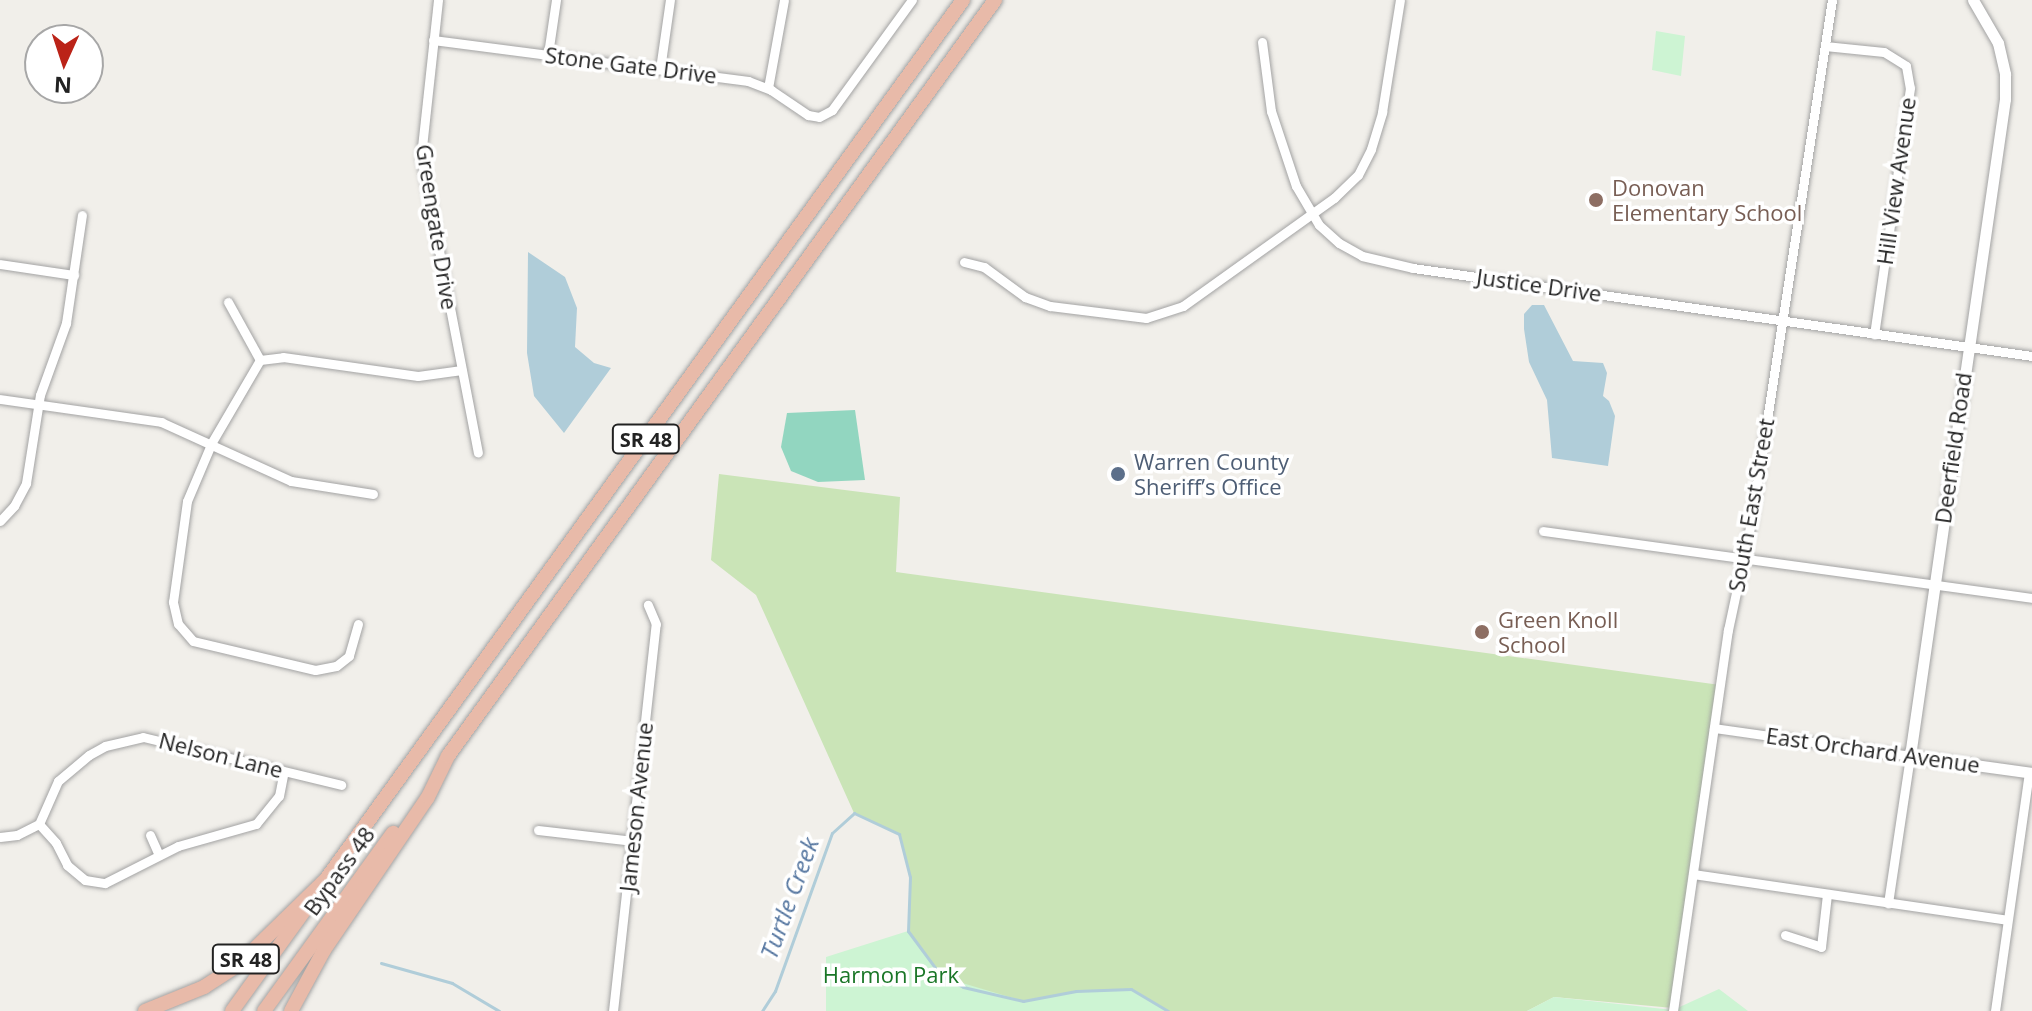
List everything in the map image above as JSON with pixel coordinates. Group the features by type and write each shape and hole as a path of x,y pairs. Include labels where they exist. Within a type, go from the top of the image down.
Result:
{"highway":[{"name":"SR 48","path":"145,1011 204,987 238,965 327,878 963,0"},
{"name":"SR 48","path":"291,1011 324,950 428,797 448,756 995,0"},
{"name":"Bypass 48","path":"264,1011 448,756"},
{"name":"Bypass 48","path":"232,1011 327,878"}],"street":[{"name":"Greengate Drive","path":"438,0 421,157 478,453"},
{"path":"548,54 556,0"},
{"path":"660,69 670,0"},
{"path":"768,88 778,51 784,0"},
{"name":"Stone Gate Drive","path":"433,40 748,81 768,88 808,115 819,117 832,110 912,0"},
{"path":"964,262 995,273 1037,303 1101,315 1146,318 1183,306 1311,215 1358,175 1371,149 1382,112 1400,0"},
{"name":"South East Street","path":"1673,1011 1714,728 1783,320 1832,0"},
{"name":"Deerfield Road","path":"1888,903 2005,80 1998,43 1973,0"},
{"name":"Justice Drive","path":"1262,42 1267,89 1282,148 1311,215 1339,243 1381,262 2032,356"},
{"name":"Hill View Avenue","path":"1825,46 1884,52 1906,66 1910,88 1874,334"},
{"path":"0,521 14,506 26,483 38,404 66,323 82,215"},
{"path":"0,264 74,275"},
{"path":"228,302 260,360"},
{"path":"260,360 283,357 418,376 462,370"},
{"path":"260,360 212,442 187,501 173,602 178,624 193,641 315,670 336,666 349,656 358,624"},
{"path":"0,399 161,422 212,442 291,481 373,494"},
{"path":"1543,531 2032,598"},
{"name":"Jameson Avenue","path":"613,1011 656,624 648,605"},
{"name":"East Orchard Avenue","path":"1714,728 2030,773"},
{"name":"Nelson Lane","path":"39,824 58,781 89,755 105,746 143,737 341,785"},
{"path":"0,837 17,835 39,824 56,843 67,865 85,880 105,883 159,855 256,824 279,796 284,771"},
{"path":"1995,1011 2030,773"},
{"path":"538,830 633,841"},
{"path":"150,835 159,855"},
{"path":"1693,874 2007,920"},
{"path":"1785,935 1821,947 1827,894"}],"green space":[{"path":"1656,31 1685,36 1681,76 1652,70"},
{"path":"855,410 865,480 818,482 791,471 781,447 787,413"},
{"path":"719,474 900,497 896,572 1720,685 1673,1008 1554,997 1527,1011 1168,1011 1131,989 1076,991 1023,1001 963,987 942,977 908,931 910,877 899,834 854,813 756,595 711,560"},
{"name":"Harmon Park","path":"908,931 942,977 1023,1001 1076,991 1131,989 1168,1011 826,1011 826,957"},
{"path":"1719,989 1748,1011 1527,1011 1554,997 1673,1010"}],"water":[{"path":"528,252 565,277 577,308 575,347 594,363 611,368 564,433 534,396 527,353"},
{"path":"1532,305 1544,305 1573,361 1603,363 1607,373 1603,396 1609,401 1615,416 1608,466 1552,458 1547,400 1529,362 1524,329 1524,314"}],"waterway":[{"name":"Turtle Creek","path":"762,1011 775,991 832,833 854,813 899,834 910,877 908,931 942,977 963,987 1023,1001 1076,991 1131,989 1168,1011"},
{"name":"Turtle Creek","path":"381,963 452,983 499,1011"}],"place":[{"name":"Donovan Elementary School","path":"1596,200"},
{"name":"Warren County Sheriff’s Office","path":"1118,474"},
{"name":"Green Knoll School","path":"1482,632"}]}
